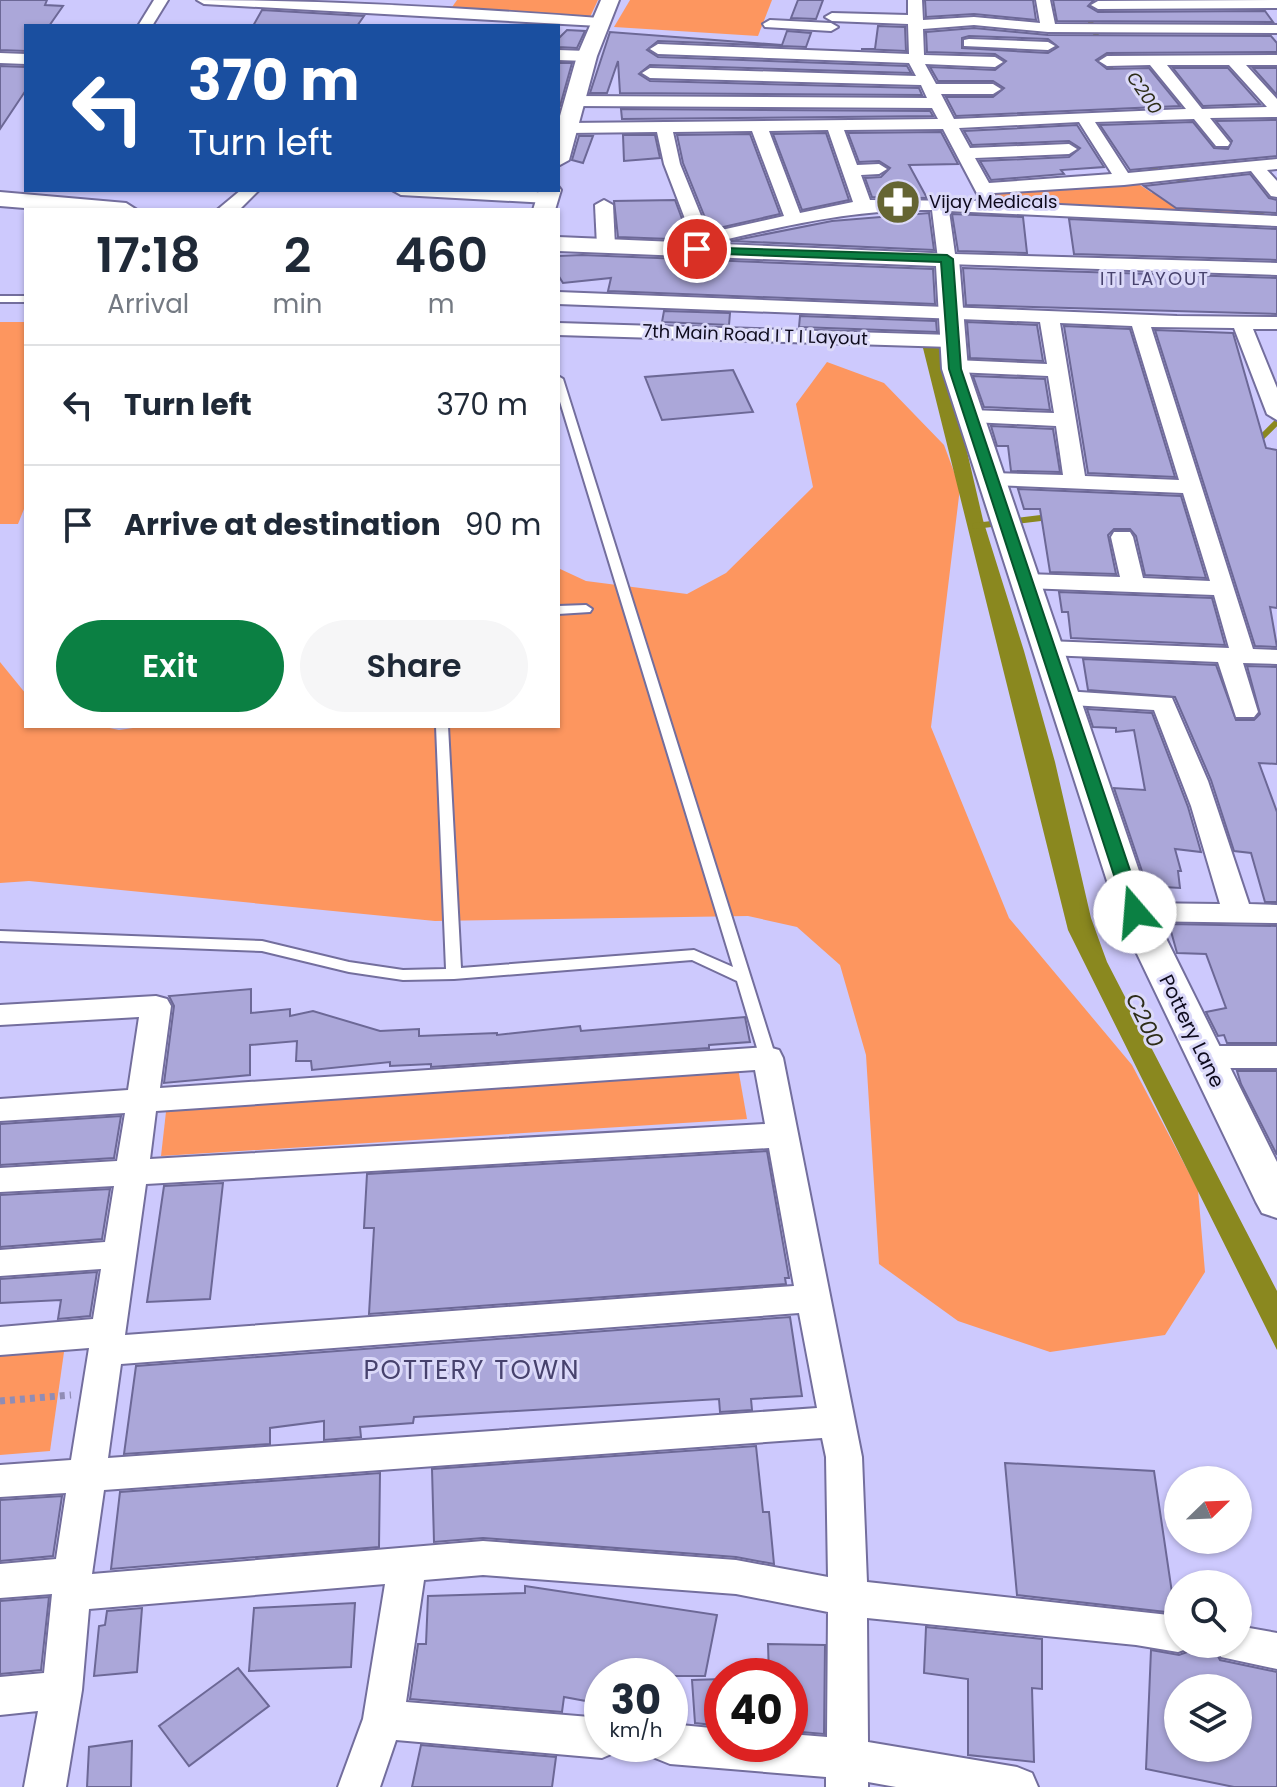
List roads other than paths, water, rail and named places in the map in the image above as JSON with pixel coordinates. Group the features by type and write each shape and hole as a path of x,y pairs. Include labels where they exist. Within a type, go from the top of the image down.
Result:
{"street":[{"path":"146,24 161,0"},
{"path":"204,0 320,7 342,4 434,19 599,22"},
{"path":"560,153 572,88 610,0"},
{"path":"831,27 834,0"},
{"path":"915,0 919,31 916,59 993,207"},
{"path":"974,21 975,0"},
{"path":"1043,0 1048,28"},
{"path":"1098,5 1277,4"},
{"path":"304,24 320,7"},
{"path":"770,24 919,31 974,21 1048,28 1155,61 1277,60"},
{"path":"1099,44 1277,29"},
{"path":"634,128 660,42 995,62"},
{"path":"957,42 1048,46"},
{"path":"0,58 24,67"},
{"path":"560,60 572,88"},
{"path":"1155,61 1222,143"},
{"path":"1234,61 1277,110"},
{"path":"0,74 24,67"},
{"path":"650,73 931,91"},
{"path":"572,88 640,101 993,89"},
{"path":"567,128 835,127 1277,110"},
{"path":"1084,117 1124,180"},
{"path":"759,127 794,220"},
{"path":"835,127 864,207"},
{"path":"664,128 672,164 702,240"},
{"path":"964,153 1069,149"},
{"path":"983,188 1124,180 1277,164"},
{"path":"1255,166 1277,192"},
{"path":"851,170 879,169"},
{"path":"230,208 248,192"},
{"path":"433,192 547,199"},
{"path":"0,199 103,208"},
{"path":"604,205 606,246"},
{"path":"666,248 864,207 940,205 1271,221"},
{"path":"940,205 947,259"},
{"path":"560,244 1277,269"},
{"name":"Pottery Lane","path":"947,259 953,353 971,416 1135,912 1204,1057 1267,1164 1277,1202"},
{"path":"560,298 1140,321 1277,323"},
{"path":"1049,316 1075,481"},
{"path":"1140,321 1224,588 1245,712"},
{"path":"1241,322 1277,414"},
{"name":"7th Main Road I T I Layout","path":"560,329 953,353 1057,370"},
{"path":"971,416 1066,420"},
{"path":"992,479 1191,487"},
{"path":"1122,537 1133,585"},
{"path":"1025,581 1224,588"},
{"path":"1047,648 1277,657"},
{"path":"1064,699 1163,703 1189,759 1213,823 1237,913"},
{"path":"1135,912 1277,914"},
{"path":"0,1015 156,1006 72,1584 62,1690 45,1787"},
{"path":"1204,1057 1277,1057"},
{"path":"0,1110 768,1058 844,1457 848,1773"},
{"path":"0,1180 782,1135"},
{"path":"0,1263 120,1254"},
{"path":"0,1341 107,1342 814,1298"},
{"path":"0,1481 838,1422"},
{"path":"0,1581 72,1584 483,1558 736,1577 848,1598 1164,1632"},
{"path":"359,1787 383,1719 407,1564"},
{"path":"1252,1647 1277,1651"},
{"path":"0,1696 62,1690"},
{"path":"383,1719 584,1736"},
{"path":"688,1747 848,1773 1017,1787"}],"lane":[{"path":"0,299 24,299"},
{"path":"560,386 768,1058"},
{"path":"560,610 586,609"},
{"path":"442,728 454,974"},
{"path":"0,936 262,946 349,967 403,975 454,974 694,955 741,977"}],"waterway":[{"name":"C200","path":"1081,0 1114,76"},
{"name":"C200","path":"1148,162 1159,173 1192,184"},
{"name":"C200","path":"1245,208 1277,222"},
{"name":"C200","path":"1255,444 1277,422"},
{"name":"C200","path":"975,526 1049,517"}],"place":[{"name":"Vijay Medicals","path":"898,202"}],"district":[{"name":"ITI LAYOUT","path":"1155,279"},
{"name":"POTTERY TOWN","path":"472,1370"}]}
